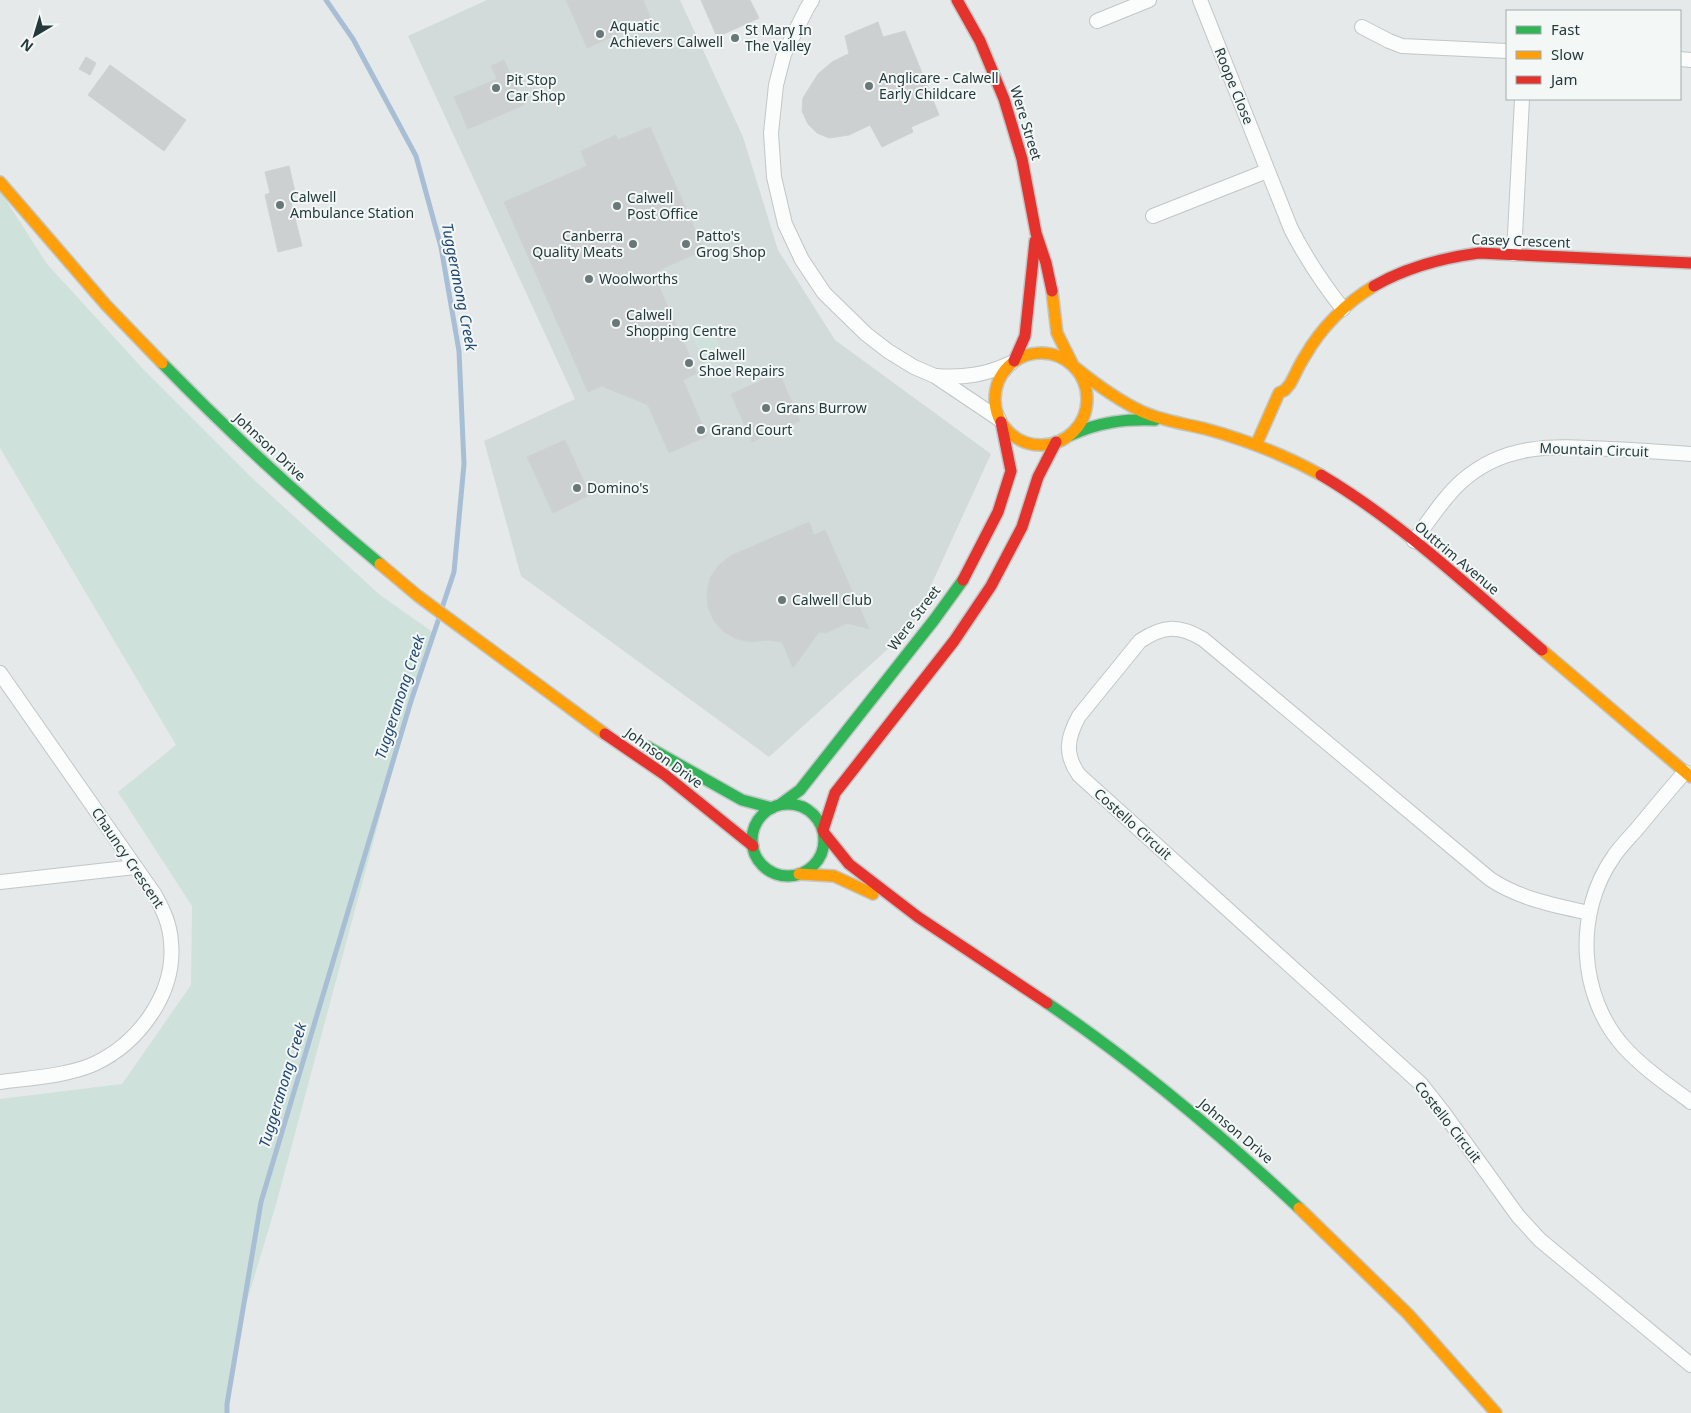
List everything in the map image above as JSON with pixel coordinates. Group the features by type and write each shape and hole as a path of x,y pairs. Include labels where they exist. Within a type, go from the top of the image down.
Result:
{"street":[{"path":"812,0 784,54 776,85 771,133 774,177 785,224 802,260 824,293 866,334 888,351 914,367 935,376 1000,420 1012,435 1020,441 1040,446 1056,442 1070,435 1080,423 1086,408 1086,386 1082,376 1068,361 1049,353 1029,354 993,372 974,376 955,378 935,376"},
{"name":"Were Street","path":"958,0 980,41 1004,99 1022,159 1036,233 1046,263 1053,296 1057,333 1075,367"},
{"path":"1097,21 1149,0"},
{"name":"Roope Close","path":"1200,0 1291,229 1302,250 1343,309"},
{"path":"1362,27 1402,46 1506,51"},
{"path":"1514,254 1522,100"},
{"path":"1153,216 1268,171"},
{"name":"Johnson Drive","path":"0,182 106,305 195,396 338,529 418,596 608,736 672,780 753,846"},
{"name":"Were Street","path":"1013,362 1025,336 1036,233"},
{"name":"Casey Crescent","path":"1256,445 1279,393 1287,389 1314,341 1343,309 1373,286 1406,269 1460,255 1514,254 1691,263"},
{"path":"1000,420 994,399 996,389 1004,370 1013,362"},
{"name":"Outtrim Avenue","path":"1075,367 1096,384 1142,411 1169,421 1212,431 1256,445 1272,446 1351,493 1376,510 1414,541 1688,775"},
{"name":"Casey Crescent","path":"1287,389 1290,397 1287,404"},
{"name":"Outtrim Avenue","path":"1070,435 1089,426 1112,421 1141,419 1169,421"},
{"name":"Were Street","path":"777,806 800,790 934,620 963,579 998,512 1011,471 1000,420"},
{"path":"823,831 817,818 810,811 791,804 777,806 759,820 755,827 753,846 760,861 766,868 783,875 799,874 809,869 821,855 824,847 823,831 835,793 954,641 991,586 1022,528 1038,477 1056,442"},
{"name":"Mountain Circuit","path":"1414,541 1441,504 1462,481 1488,463 1518,451 1565,446 1691,454"},
{"name":"Costello Circuit","path":"1589,913 1530,899 1490,880 1203,639 1190,632 1168,628 1153,632 1140,641 1079,716 1072,730 1069,746 1070,754 1079,776 1421,1084 1518,1216 1540,1240 1691,1364"},
{"name":"Chauncy Crescent","path":"0,673 155,895 166,917 171,942 171,955 166,982 155,1008 138,1032 117,1051 93,1065 67,1072 0,1082"},
{"name":"Johnson Drive","path":"554,696 742,800 777,806"},
{"path":"1688,775 1613,857 1598,884 1586,928 1586,960 1592,991 1605,1020 1623,1046 1646,1068 1691,1102"},
{"name":"Johnson Drive","path":"823,831 849,864 918,917 1076,1023 1164,1090 1249,1161 1330,1236 1408,1314 1496,1413"},
{"path":"0,882 135,867"},
{"name":"Johnson Drive","path":"799,874 834,876 856,885 918,917"}],"shaded area":[{"path":"487,0 680,0 743,137 778,250 835,340 991,454 912,627 769,757 521,576 484,441 575,399 408,36"},
{"path":"0,191 47,264 144,370 250,476 380,595 434,633 411,701 275,1208 240,1324 227,1413 0,1413 0,1099 122,1084 191,985 192,906 118,792 176,745 0,448"},
{"path":"710,323 726,360 706,369 690,331"}],"building":[{"name":"Aquatic Achievers Calwell","path":"566,0 643,0 651,19 587,48"},
{"path":"701,0 750,0 759,18 717,37"},
{"name":"Anglicare - Calwell Early Childcare","path":"878,22 883,37 905,31 939,115 911,127 913,132 882,147 870,125 849,135 829,138 817,133 808,124 802,111 803,98 818,74 832,62 849,54 845,36"},
{"path":"86,57 96,63 90,75 79,69"},
{"name":"Pit Stop Car Shop","path":"504,60 524,105 468,129 454,97 497,79 491,66"},
{"path":"110,65 186,120 164,151 88,95"},
{"name":"Calwell Shopping Centre","path":"650,127 704,250 653,273 697,373 683,380 707,436 669,453 648,405 602,386 588,392 504,202 587,166 581,151 616,135 618,140"},
{"name":"Calwell Ambulance Station","path":"289,166 296,196 290,198 302,246 278,252 265,195 270,193 265,172"},
{"name":"Grans Burrow","path":"779,373 800,421 752,442 731,394"},
{"path":"565,440 590,495 553,513 527,457"},
{"name":"Calwell Club","path":"809,522 814,535 825,530 869,629 847,623 826,633 819,632 793,668 782,642 767,640 752,642 737,639 724,632 714,621 708,607 707,592 710,578 718,566 730,556"}],"waterway":[{"name":"Tuggeranong Creek","path":"326,0 353,39 416,156 441,247 459,351 464,464 454,572 442,608"},
{"name":"Tuggeranong Creek","path":"227,1413 261,1202 411,701 439,618"}],"traffic: fast":[{"path":"162,363 214,416 268,466 380,564"},
{"path":"1071,435 1112,422 1155,420"},
{"path":"781,804 800,790 934,620 963,580"},
{"path":"648,747 742,800 772,808"},
{"path":"788,804 808,810 818,820 824,840 818,860 808,870 788,876 768,870 758,860 752,840 758,820 768,810 788,804"},
{"path":"1047,1003 1113,1050 1177,1101 1239,1153 1299,1208"}],"traffic: slow":[{"path":"0,182 106,305 162,363"},
{"path":"1256,445 1279,393 1290,384 1311,346 1326,326 1344,308 1374,286"},
{"path":"1052,291 1057,333 1074,367"},
{"path":"1041,353 1059,356 1074,366 1084,381 1087,399 1084,417 1074,432 1059,442 1041,445 1023,442 1008,432 998,417 995,399 998,381 1008,366 1023,356 1041,353"},
{"path":"1076,368 1108,392 1143,412 1221,433 1250,443 1321,475"},
{"path":"380,564 418,596 605,734"},
{"path":"1542,650 1691,777"},
{"path":"799,874 834,876 873,894"},
{"path":"1299,1208 1408,1314 1496,1413"}],"traffic: jam":[{"path":"957,0 980,41 1004,99 1022,159 1036,233 1046,263 1052,291"},
{"path":"1014,361 1025,336 1035,241"},
{"path":"1374,286 1386,279 1425,264 1479,253 1691,263"},
{"path":"963,580 998,512 1011,471 1001,422"},
{"path":"823,830 835,793 954,641 991,586 1022,527 1038,477 1056,442"},
{"path":"1321,475 1408,535 1542,650"},
{"path":"605,734 665,775 753,846"},
{"path":"824,833 849,864 918,917 1047,1003"}],"place":[{"name":"Aquatic Achievers Calwell","path":"600,34"},
{"name":"St Mary In The Valley","path":"735,38"},
{"name":"Anglicare - Calwell Early Childcare","path":"869,86"},
{"name":"Pit Stop Car Shop","path":"496,88"},
{"name":"Calwell Ambulance Station","path":"280,205"},
{"name":"Calwell Post Office","path":"617,206"},
{"name":"Canberra Quality Meats","path":"633,244"},
{"name":"Patto's Grog Shop","path":"686,244"},
{"name":"Woolworths","path":"589,279"},
{"name":"Calwell Shopping Centre","path":"616,323"},
{"name":"Calwell Shoe Repairs","path":"689,363"},
{"name":"Grans Burrow","path":"766,408"},
{"name":"Grand Court","path":"701,430"},
{"name":"Domino's","path":"577,488"},
{"name":"Calwell Club","path":"782,600"}]}
